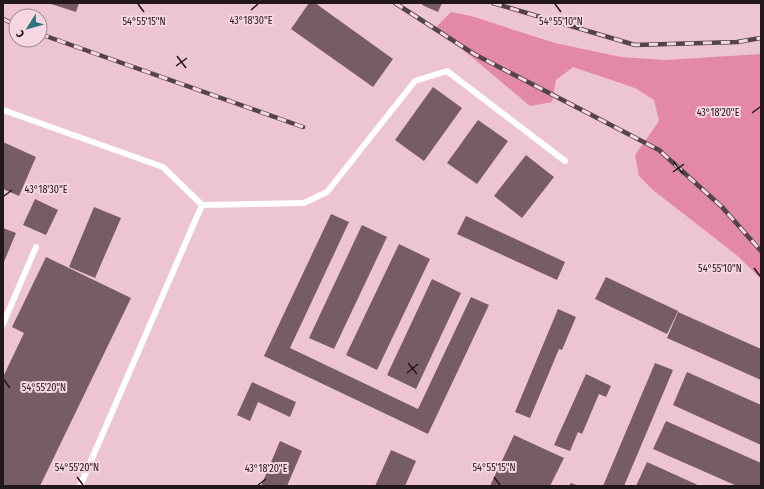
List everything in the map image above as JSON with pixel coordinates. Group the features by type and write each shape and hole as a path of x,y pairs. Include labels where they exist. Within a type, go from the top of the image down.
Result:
{"lane":[{"path":"3,110 163,167 202,205 304,203 327,192 415,81 447,71 565,161"},
{"path":"80,486 202,205"},
{"path":"3,324 36,247"}],"shaded area":[{"path":"3,3 761,3 761,486 3,486"},
{"path":"451,12 471,16 555,43 621,57 665,60 761,54 761,279 739,257 653,190 639,176 635,155 659,121 654,100 635,88 573,67 556,80 552,102 530,106 436,27"}],"building":[{"path":"48,3 79,3 76,12"},
{"path":"309,3 315,3 393,59 373,87 291,29"},
{"path":"423,3 442,3 438,12 422,5"},
{"path":"433,87 462,108 424,161 395,140"},
{"path":"478,120 508,141 477,184 447,163"},
{"path":"3,142 36,157 19,196 3,189"},
{"path":"526,155 554,177 522,218 494,196"},
{"path":"35,199 58,210 46,235 23,225"},
{"path":"94,207 121,218 95,278 69,267"},
{"path":"331,214 349,222 290,348 418,409 471,297 489,305 428,434 264,356"},
{"path":"466,216 565,262 557,280 457,234"},
{"path":"362,225 387,237 334,349 309,338"},
{"path":"3,228 16,233 3,264"},
{"path":"399,244 430,259 377,370 346,355"},
{"path":"46,257 131,298 40,486 3,486 3,377 24,333 12,327"},
{"path":"606,277 678,311 667,334 595,299"},
{"path":"432,279 461,293 416,389 387,375"},
{"path":"558,309 576,317 562,350 559,349 530,418 515,412"},
{"path":"678,312 761,349 761,380 667,338"},
{"path":"655,363 673,370 624,486 603,486"},
{"path":"687,372 761,405 761,445 673,405"},
{"path":"586,374 611,386 606,397 599,394 582,434 578,432 570,451 554,445"},
{"path":"252,382 296,402 290,417 258,402 250,421 237,415"},
{"path":"666,421 761,463 761,486 737,486 653,449"},
{"path":"514,435 564,458 550,486 490,486"},
{"path":"280,441 302,451 287,486 261,486"},
{"path":"391,450 416,461 405,486 375,486"},
{"path":"647,462 700,486 636,486"},
{"path":"571,483 579,486 569,486"}],"railway":[{"path":"395,3 474,54 659,150 722,207 761,251"},
{"path":"493,3 635,45 737,42 761,38"},
{"path":"3,19 8,21"},
{"path":"48,37 303,127"}]}
